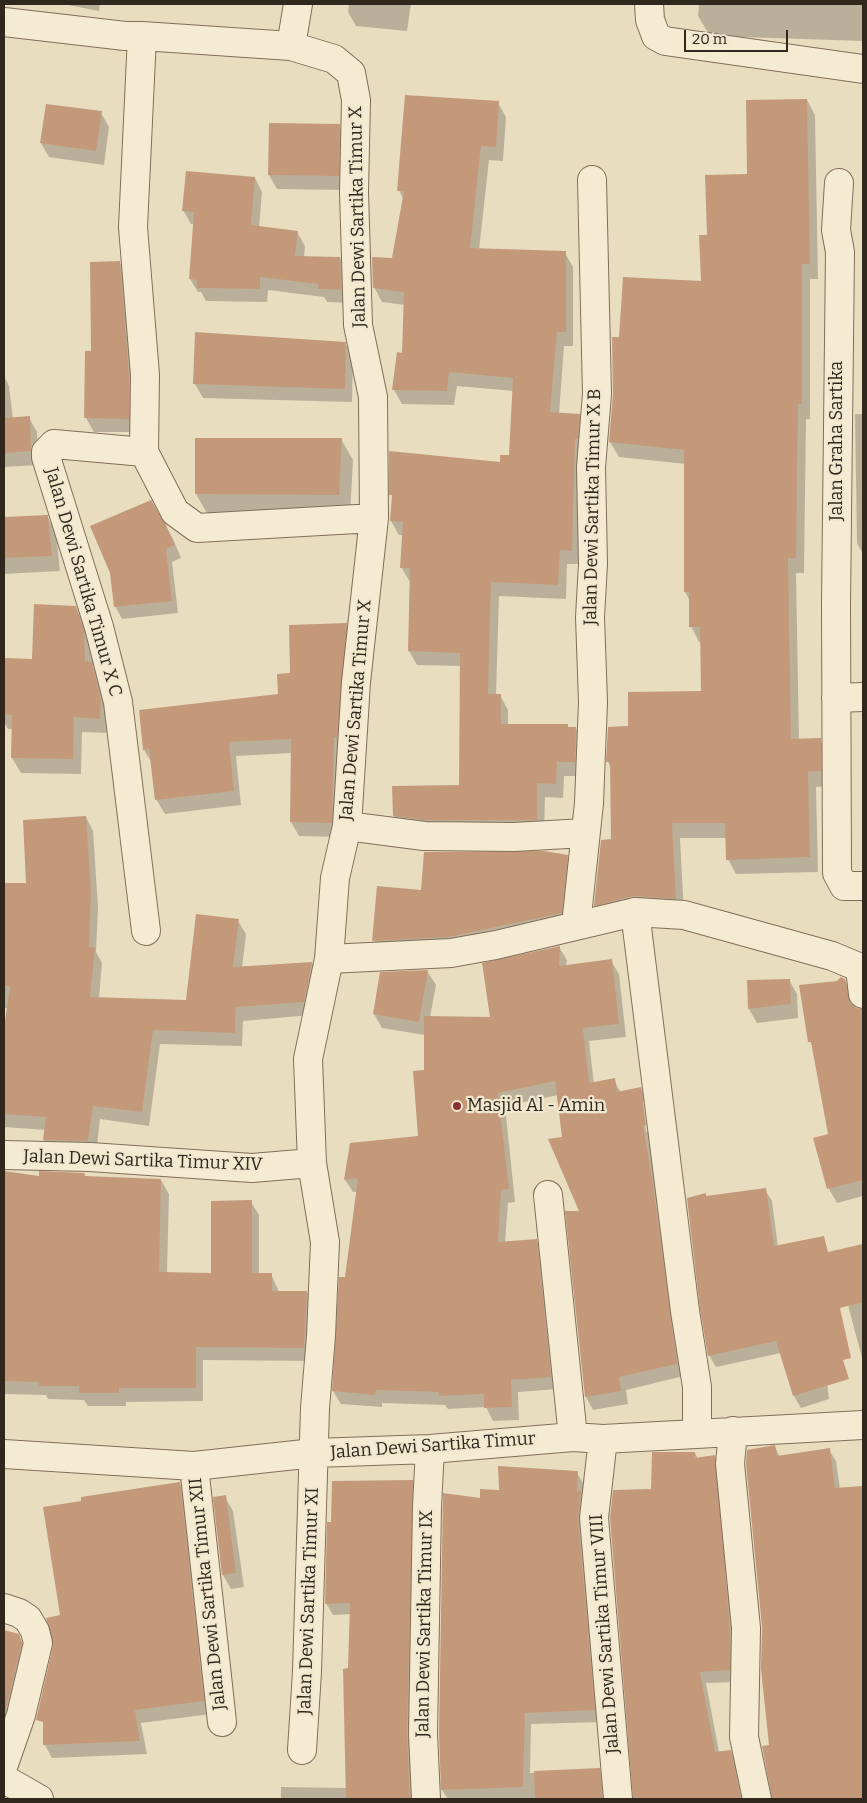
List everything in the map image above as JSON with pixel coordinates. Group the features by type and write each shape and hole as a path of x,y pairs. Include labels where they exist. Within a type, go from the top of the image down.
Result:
{"street":[{"path":"4,22 125,36 291,46 298,4"},
{"path":"649,4 650,20 656,36 665,41 863,69"},
{"path":"142,36 133,227 145,375 144,452 175,512 200,529 374,518"},
{"name":"Jalan Dewi Sartika Timur X","path":"291,46 334,59 351,73 356,100 354,192 358,325 373,397 374,518 356,682 346,826 335,878 329,958 308,1059 312,1163 325,1242 314,1453"},
{"name":"Jalan Dewi Sartika Timur X B","path":"576,925 589,803 594,702 590,617 593,564 591,467 597,394 592,180"},
{"name":"Jalan Graha Sartika","path":"839,183 836,230 840,252 836,698 837,873 844,886 863,886"},
{"name":"Jalan Dewi Sartika Timur X C","path":"144,452 54,444 46,452 46,457 99,627 118,702 146,931"},
{"path":"836,698 863,697"},
{"path":"346,826 424,836 514,837 585,833"},
{"path":"329,958 450,953 496,945 635,912 684,915 711,921 786,945 832,956 856,966 860,969 863,994"},
{"path":"635,912 685,1312 697,1387 696,1433"},
{"name":"Jalan Dewi Sartika Timur XIV","path":"4,1156 90,1158 252,1168 312,1163"},
{"path":"548,1195 573,1437"},
{"name":"Jalan Dewi Sartika Timur","path":"4,1454 194,1466 314,1453 430,1449 573,1437 603,1439 863,1425"},
{"path":"733,1431 730,1464 746,1628 744,1737 757,1799"},
{"name":"Jalan Dewi Sartika Timur VIII","path":"603,1439 594,1518 618,1799"},
{"name":"Jalan Dewi Sartika Timur IX","path":"426,1799 423,1734 427,1506 430,1449"},
{"name":"Jalan Dewi Sartika Timur XI","path":"302,1750 308,1672 314,1453"},
{"name":"Jalan Dewi Sartika Timur XII","path":"194,1466 222,1722"},
{"path":"4,1608 19,1613 28,1619 38,1644 21,1715 4,1764"},
{"path":"4,1779 38,1799"}],"building":[{"path":"405,95 499,101 496,147 481,146 470,248 566,251 566,332 557,332 550,412 580,414 578,439 575,439 572,551 560,550 558,585 491,582 488,694 501,694 501,724 568,724 568,727 576,727 575,762 557,762 556,784 537,783 537,820 425,820 393,816 392,786 459,785 460,653 408,651 410,568 400,568 403,522 390,521 392,495 389,495 389,451 500,462 500,455 509,455 513,378 449,372 447,391 392,390 397,352 402,353 404,292 373,288 372,257 392,258 404,191 397,191"},
{"path":"807,99 810,264 802,264 802,404 798,404 796,558 788,558 791,739 821,738 821,771 808,772 810,857 726,860 725,823 672,823 676,899 634,896 594,906 601,840 611,839 610,762 606,762 608,727 628,726 628,692 701,691 700,627 689,627 689,592 684,592 684,450 609,442 613,394 612,337 619,337 623,277 701,281 699,235 707,235 705,175 747,174 746,100"},
{"path":"46,104 102,111 96,151 40,143"},
{"path":"269,123 340,124 339,176 268,175"},
{"path":"186,171 255,177 251,225 298,231 295,256 340,257 341,290 318,289 318,284 260,277 260,289 197,288 197,280 189,279 194,212 182,211"},
{"path":"120,261 129,376 129,419 84,418 85,351 91,351 90,262"},
{"path":"195,332 346,342 345,389 193,384"},
{"path":"30,416 31,451 4,453 4,418"},
{"path":"195,438 342,438 339,495 195,494"},
{"path":"151,500 175,545 166,549 172,601 114,607 110,573 90,526"},
{"path":"48,515 52,556 4,558 4,517"},
{"path":"34,604 76,606 84,631 85,661 92,662 101,700 100,719 74,717 73,759 11,758 12,715 4,714 4,658 32,659"},
{"path":"347,623 337,737 334,737 332,823 290,822 291,739 229,742 234,791 155,800 149,749 143,750 139,710 278,694 277,674 290,673 289,625"},
{"path":"86,816 91,892 89,947 95,948 90,997 186,1000 196,914 239,919 233,967 312,962 304,1002 236,1007 235,1033 153,1030 142,1112 93,1106 88,1141 43,1140 46,1117 4,1114 4,1028 10,986 4,986 5,883 26,883 23,820"},
{"path":"544,851 568,855 562,913 449,937 372,941 377,886 421,890 424,852"},
{"path":"560,946 559,966 612,959 619,1024 583,1028 589,1083 615,1078 617,1092 641,1087 646,1125 643,1126 652,1177 677,1364 619,1377 621,1391 585,1397 565,1211 579,1211 548,1139 562,1137 555,1081 498,1093 509,1189 501,1190 498,1242 537,1239 551,1377 511,1380 512,1407 484,1408 484,1394 439,1396 439,1392 376,1390 375,1395 332,1391 339,1277 345,1277 358,1178 344,1180 350,1143 418,1136 413,1071 424,1070 424,1016 490,1017 482,963"},
{"path":"428,970 419,1022 373,1014 380,972"},
{"path":"841,977 845,979 850,1003 856,1008 863,1009 863,1180 827,1189 813,1138 828,1134 811,1042 808,1042 799,985 837,981"},
{"path":"790,979 791,1004 748,1009 747,980"},
{"path":"4,1171 39,1176 39,1171 85,1173 84,1176 161,1179 159,1272 211,1273 211,1201 252,1200 252,1273 272,1273 272,1291 307,1291 304,1348 196,1347 196,1388 119,1388 119,1393 79,1393 79,1386 39,1386 39,1382 4,1381"},
{"path":"766,1188 774,1246 824,1236 828,1252 863,1244 863,1302 840,1308 851,1358 843,1360 849,1379 793,1396 776,1341 708,1356 700,1309 687,1198 706,1193 706,1196"},
{"path":"775,1445 777,1456 830,1448 835,1488 863,1486 863,1799 772,1799 762,1746 769,1745 761,1669 762,1627 746,1464 747,1450"},
{"path":"652,1452 695,1452 695,1458 715,1455 730,1629 730,1670 700,1672 715,1752 731,1750 741,1799 633,1799 610,1518 613,1490 651,1489"},
{"path":"498,1466 578,1471 577,1492 581,1491 578,1519 595,1710 525,1713 523,1787 441,1790 439,1734 443,1493 480,1498 480,1489 499,1490"},
{"path":"413,1480 407,1734 410,1799 346,1799 343,1669 348,1668 350,1603 325,1604 327,1522 331,1522 332,1481"},
{"path":"180,1482 204,1701 135,1710 140,1741 43,1745 43,1722 36,1720 53,1646 46,1618 60,1615 43,1507 81,1501 81,1497"},
{"path":"226,1495 236,1573 222,1575 213,1497"},
{"path":"4,1630 19,1634 22,1643 5,1713"},
{"path":"600,1768 602,1799 535,1799 534,1771"}],"place":[{"name":"Masjid Al - Amin","path":"457,1106"}]}
